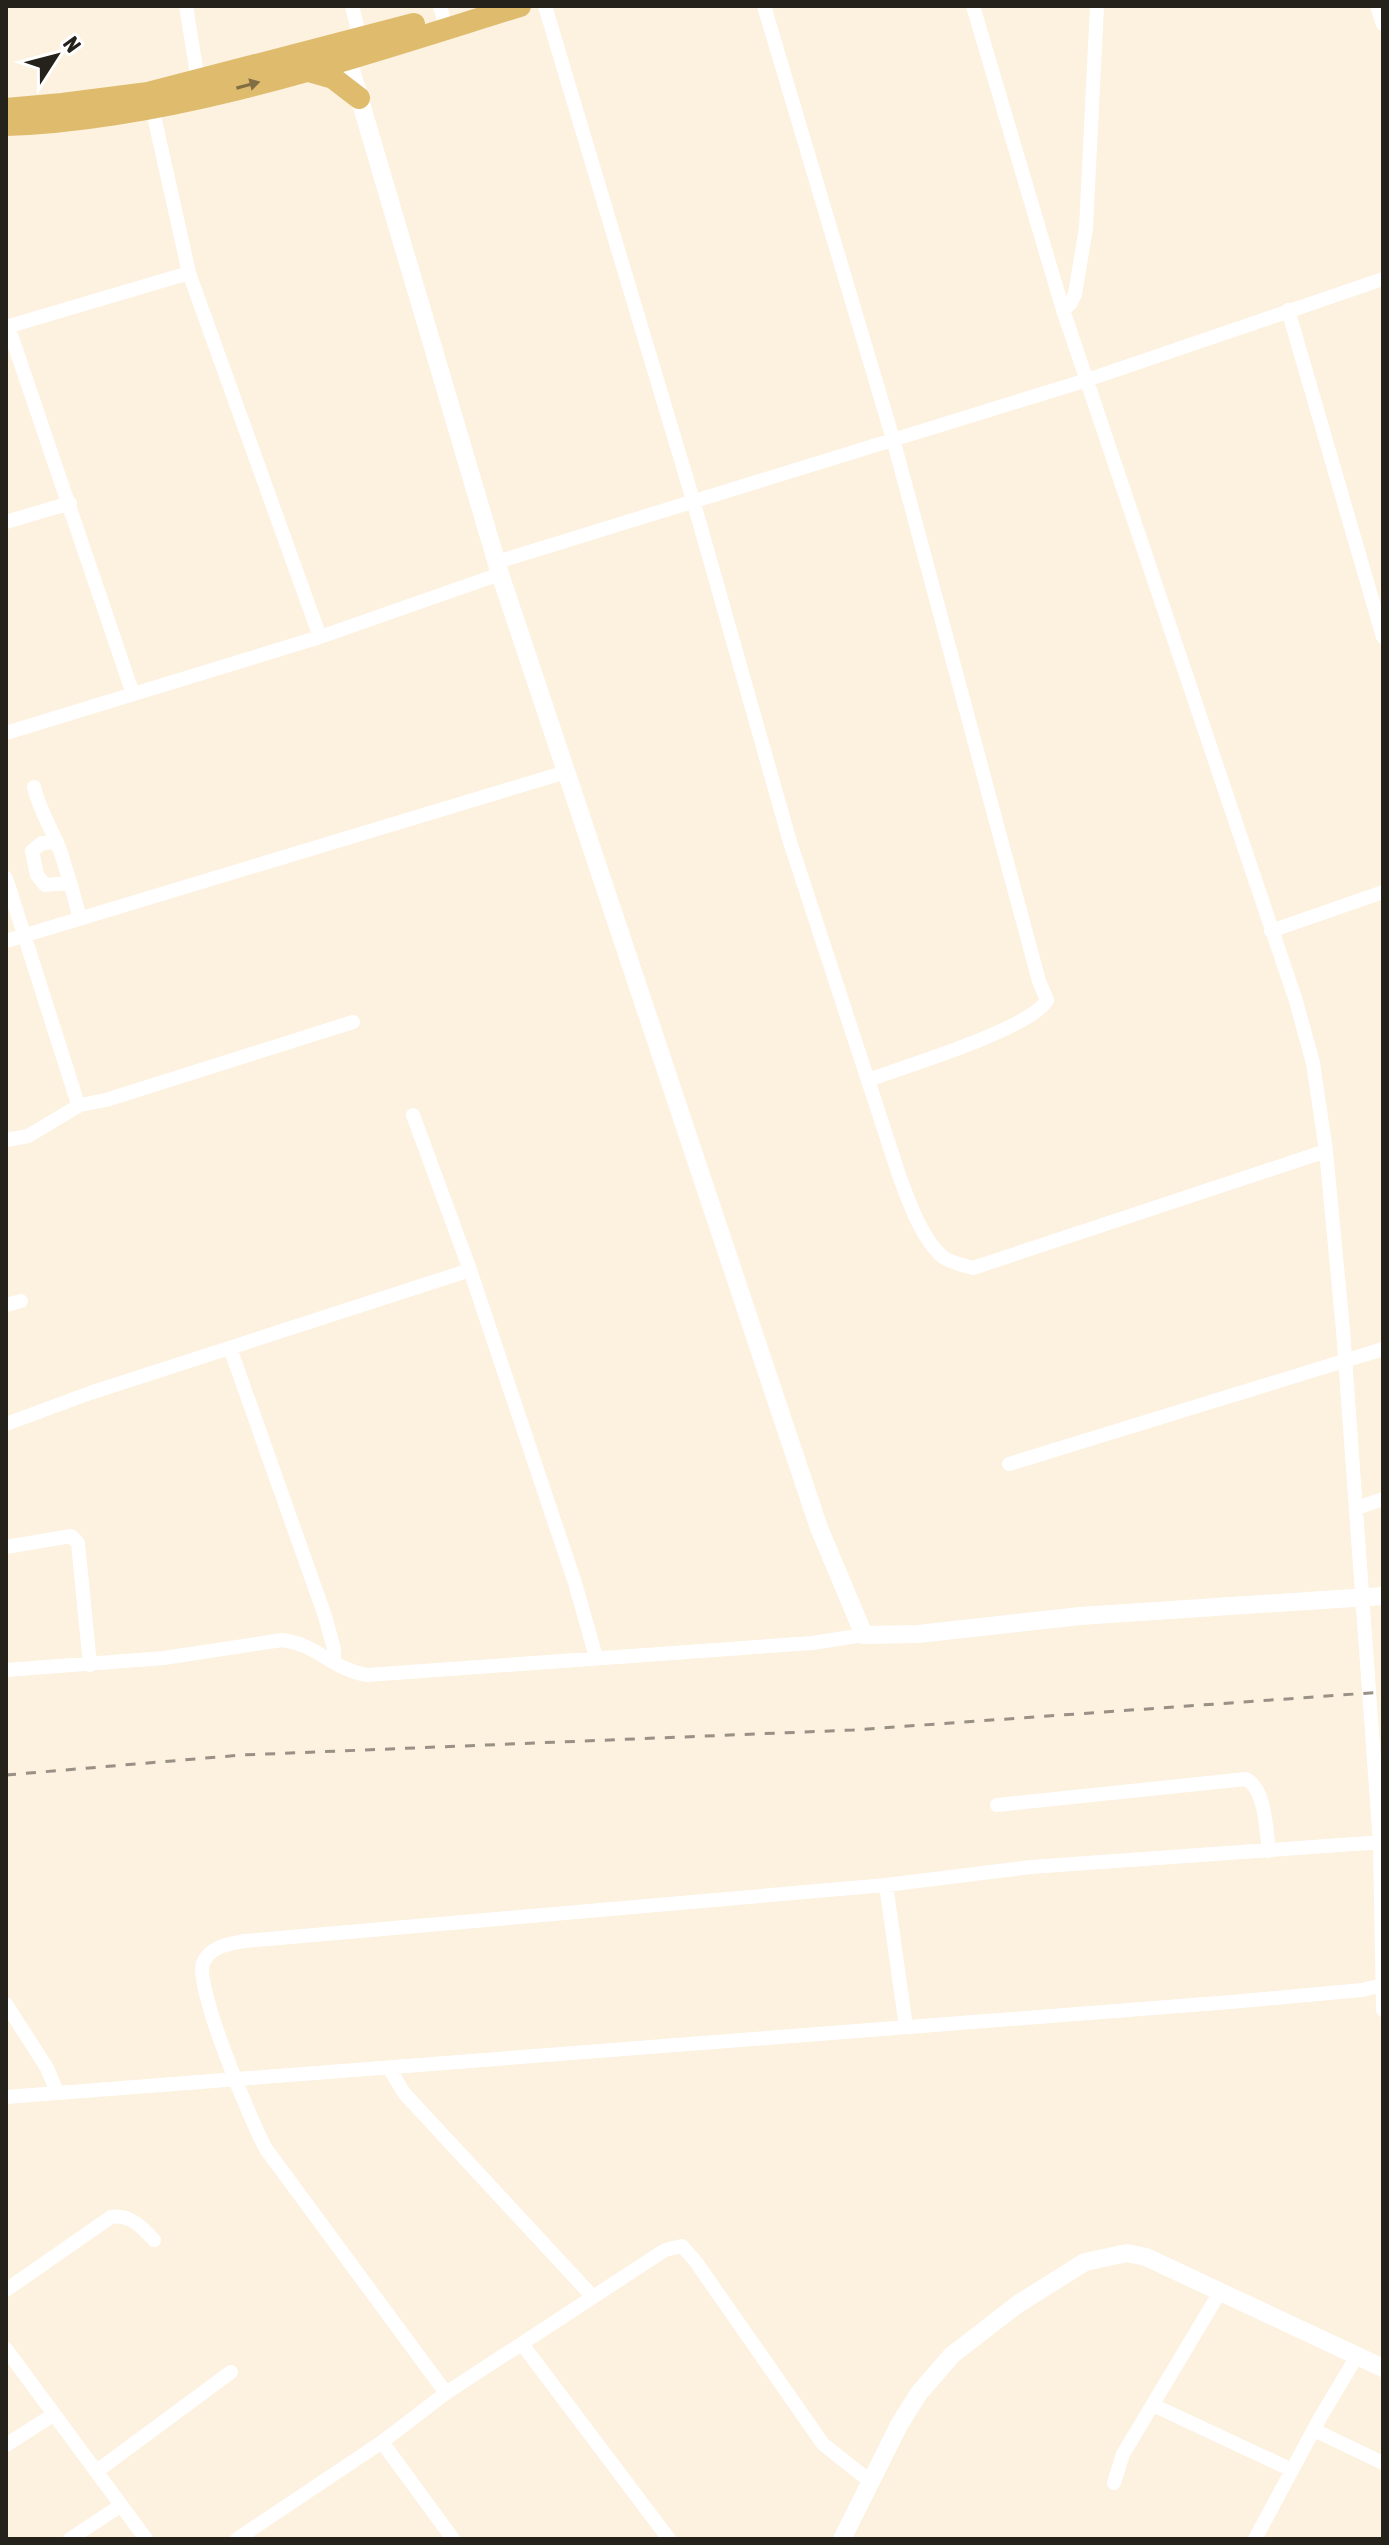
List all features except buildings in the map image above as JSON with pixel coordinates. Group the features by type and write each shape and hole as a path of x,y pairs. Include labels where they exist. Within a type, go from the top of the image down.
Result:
{"main road":[{"path":"6,125 108,115 228,91 304,70 350,46 441,11 469,6"},
{"path":"6,109 148,93 520,6"},
{"path":"304,70 333,78 359,98"}],"street":[{"path":"186,6 198,80"},
{"path":"352,6 350,46 359,98 499,568 819,1528 864,1635"},
{"path":"545,6 693,500 790,842 914,1214 942,1256 973,1268 1326,1151"},
{"path":"764,6 893,439 1039,981 1047,1000 1032,1017 1008,1028 869,1080"},
{"path":"973,6 1063,310 1296,1001 1313,1063 1326,1151 1364,1597 1382,1843 1383,2010"},
{"path":"1063,310 1075,294 1086,228 1097,6"},
{"path":"1379,7 1383,24"},
{"path":"152,107 189,273 320,637"},
{"path":"133,694 7,326 189,273"},
{"path":"6,733 320,637 499,568 693,500 1087,380 1383,279"},
{"path":"1288,310 1383,637"},
{"path":"6,522 70,503"},
{"path":"6,941 566,772"},
{"path":"34,787 41,814 57,842 80,918"},
{"path":"57,842 42,843 32,851 37,875 45,885 70,883"},
{"path":"6,878 80,1105"},
{"path":"1271,931 1383,892"},
{"path":"6,1140 28,1136 80,1105 106,1100 353,1022"},
{"path":"413,1115 470,1270 575,1583 596,1657"},
{"path":"6,1424 90,1393 470,1270"},
{"path":"230,1348 325,1616 334,1649 334,1663"},
{"path":"1009,1464 1383,1349"},
{"path":"1357,1508 1383,1499"},
{"path":"6,1547 71,1536 78,1543 90,1665"},
{"path":"6,1670 164,1658 282,1640 300,1642 353,1673 367,1675 812,1643 864,1635 918,1634 1080,1616 1383,1596"},
{"path":"997,1805 1246,1779 1254,1784 1260,1800 1269,1851"},
{"path":"446,2393 266,2149 246,2109 210,2009 201,1974 206,1958 220,1947 245,1941 886,1885 1031,1867 1382,1843"},
{"path":"886,1885 906,2027"},
{"path":"6,2097 1245,2001 1362,1990 1383,1985"},
{"path":"6,2004 47,2068 57,2092"},
{"path":"389,2068 404,2093 593,2297"},
{"path":"6,2290 111,2217 132,2220 154,2240"},
{"path":"237,2539 382,2442 446,2393 665,2250 682,2246 823,2444 871,2482"},
{"path":"842,2539 899,2425 919,2393 952,2355 1018,2304 1085,2262 1127,2253 1146,2257 1383,2368"},
{"path":"1114,2483 1123,2454 1220,2292"},
{"path":"522,2344 669,2539"},
{"path":"6,2349 146,2539"},
{"path":"1255,2539 1357,2356"},
{"path":"97,2471 231,2372"},
{"path":"1153,2405 1292,2470"},
{"path":"6,2445 53,2415"},
{"path":"1314,2430 1383,2463"},
{"path":"382,2442 453,2539"},
{"path":"70,2539 120,2506"}],"railway":[{"path":"6,1775 242,1755 853,1730 1383,1692"}]}
